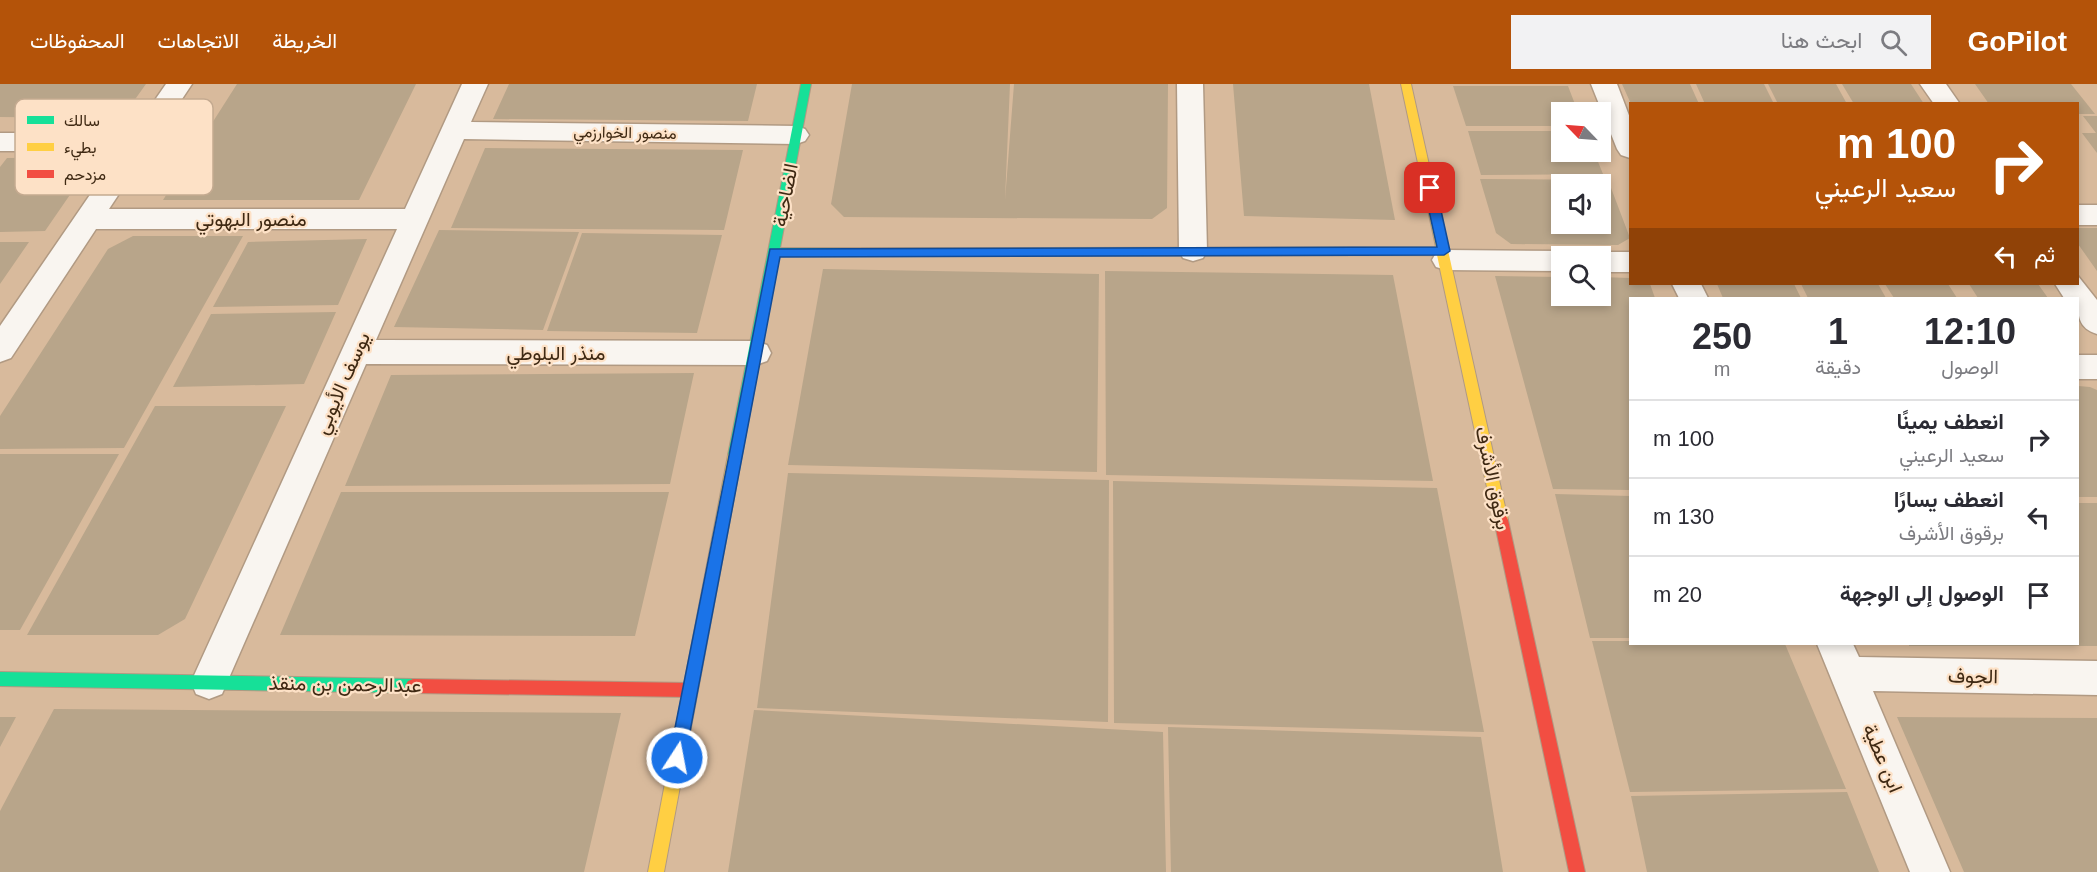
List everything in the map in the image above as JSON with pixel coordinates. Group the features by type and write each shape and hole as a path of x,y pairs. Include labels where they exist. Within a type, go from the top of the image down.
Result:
{"street":[{"path":"169,99 179,84"},
{"name":"يوسف الأيوبي","path":"209,682 475,84"},
{"name":"الضاحية","path":"656,872 806,84"},
{"path":"1190,84 1193,251"},
{"name":"برقوق الأشرف","path":"1406,84 1445,255 1577,872"},
{"path":"1604,84 1629,142"},
{"path":"1934,84 1946,102"},
{"name":"منصور الخوارزمي","path":"454,130 796,135"},
{"path":"0,350 104,195"},
{"path":"2079,215 2097,215"},
{"name":"منصور البهوتي","path":"88,219 415,219"},
{"path":"774,252 1193,251 1445,255 1551,260"},
{"path":"1611,262 1629,262"},
{"path":"2071,285 2097,322"},
{"name":"منذر البلوطي","path":"355,352 756,353"},
{"path":"2079,367 2097,367"},
{"name":"الجوف","path":"1842,659 2097,678"},
{"name":"ابن عطية","path":"1842,659 1930,872"},
{"name":"عبدالرحمن بن منقذ","path":"0,679 690,690"}],"building":[{"path":"0,84 146,84 135,99 15,99 15,117 0,117"},
{"path":"237,84 416,84 359,200 163,200 166,195 213,195 213,122"},
{"path":"509,84 757,84 748,121 493,119"},
{"path":"852,84 1010,84 1005,200 1014,84 1168,84 1167,208 1152,219 844,217 831,204"},
{"path":"1233,84 1369,84 1395,220 1244,216"},
{"path":"1622,84 1690,84 1698,102 1630,102"},
{"path":"1696,84 1764,84 1773,102 1704,102"},
{"path":"1768,84 1836,84 1846,102 1777,102"},
{"path":"1842,84 1911,84 1923,102 1853,102"},
{"path":"1975,84 2071,84 2095,114 2079,114 2079,102 1988,102"},
{"path":"1453,86 1568,86 1574,102 1551,102 1551,126 1466,126"},
{"path":"2083,116 2097,116 2097,153 2082,133 2096,133"},
{"path":"1468,131 1551,131 1551,162 1598,162 1603,174 1551,174 1481,175"},
{"path":"485,148 743,150 724,230 451,228"},
{"path":"7,158 15,158 15,195 70,195 45,231 0,232 0,167"},
{"path":"1480,179 1551,180 1551,234 1611,234 1611,188 1629,235 1629,239 1618,245 1511,244 1496,233"},
{"path":"2079,228 2097,228 2097,271 2079,245"},
{"path":"439,230 579,232 543,330 394,327"},
{"path":"582,233 722,235 697,333 547,331"},
{"path":"133,236 243,236 124,448 0,449 0,416 108,249"},
{"path":"367,239 338,305 213,307 248,242"},
{"path":"0,242 29,242 0,284"},
{"path":"823,269 1099,274 1097,472 788,465"},
{"path":"1105,271 1393,275 1433,481 1106,475"},
{"path":"1495,276 1551,277 1551,306 1611,306 1611,277 1629,278 1629,285 1650,285 1655,297 1629,297 1629,490 1553,489"},
{"path":"1717,285 1794,285 1800,297 1723,297"},
{"path":"1802,285 1879,285 1885,297 1808,297"},
{"path":"1886,285 1949,285 1956,297 1893,297"},
{"path":"1970,285 2039,285 2047,297 1977,297"},
{"path":"336,312 304,384 173,387 211,314"},
{"path":"694,373 670,484 345,486 391,375"},
{"path":"2079,386 2097,390 2097,497 2079,497"},
{"path":"155,406 286,406 185,619 158,635 27,635"},
{"path":"0,454 119,454 20,630 0,630"},
{"path":"788,473 1109,480 1108,722 757,708"},
{"path":"1113,481 1437,488 1484,732 1114,723"},
{"path":"341,492 669,492 635,636 280,635"},
{"path":"1555,494 1629,496 1629,638 1590,638"},
{"path":"2079,503 2097,503 2097,646 1909,646 2079,645"},
{"path":"1592,641 1629,641 1629,645 1785,645 1846,789 1630,792"},
{"path":"54,709 621,713 584,872 0,872 0,811"},
{"path":"754,710 1163,732 1166,872 728,872"},
{"path":"0,717 16,717 0,747"},
{"path":"1897,717 2097,718 2097,872 1964,872"},
{"path":"1168,727 1481,737 1503,872 1171,872"},
{"path":"1847,792 1879,872 1647,872 1631,796"}],"traffic: fast":[{"path":"735,455 806,84"},
{"path":"774,252 1044,252"},
{"path":"0,679 413,686"}],"traffic: slow":[{"path":"1406,84 1501,520"},
{"path":"1044,252 1444,251"},
{"path":"656,872 735,455"}],"traffic: jam":[{"path":"1501,520 1577,872"},
{"path":"413,686 690,690"}],"route":[{"path":"677,758 774,252 1444,251 1430,188"}]}
